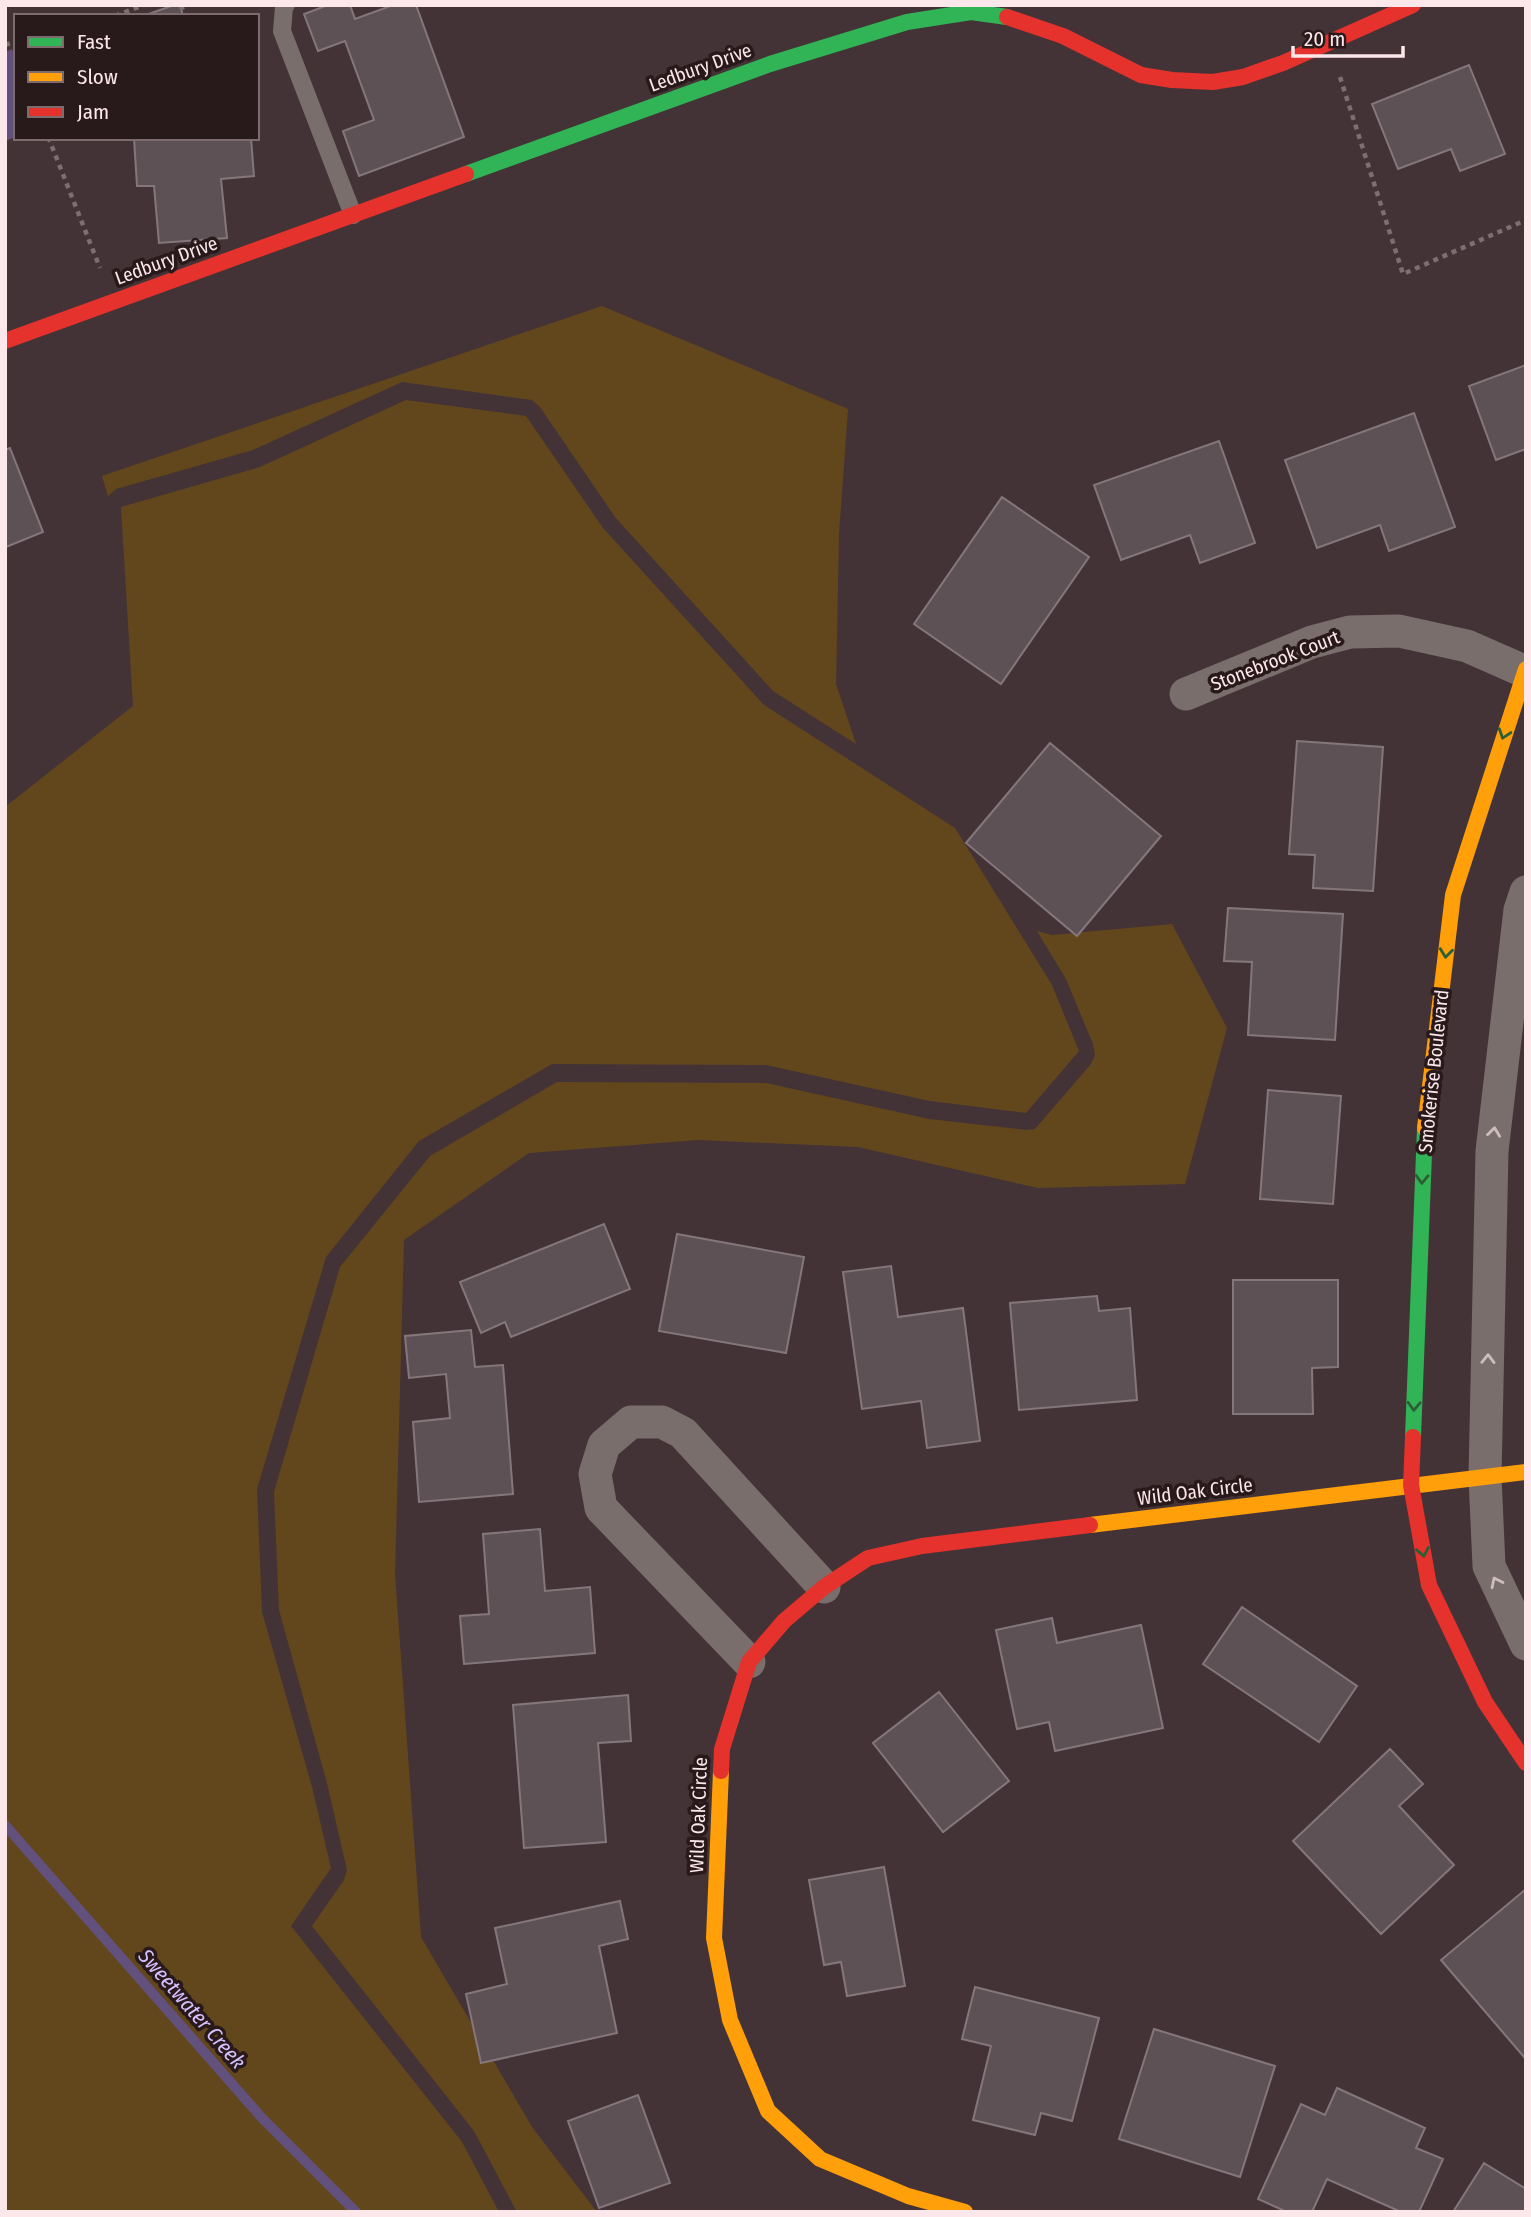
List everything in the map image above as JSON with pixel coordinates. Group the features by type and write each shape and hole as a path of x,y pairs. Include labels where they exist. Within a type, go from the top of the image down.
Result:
{"street":[{"name":"Ledbury Drive","path":"5,341 770,64 907,22 971,12 1015,18 1063,36 1141,75 1213,82 1243,77 1329,44 1413,5"},
{"name":"Stonebrook Court","path":"1186,694 1312,642 1350,632 1399,631 1467,646 1525,671"},
{"name":"Smokerise Boulevard","path":"1525,671 1453,895 1423,1146 1411,1485 1429,1586 1485,1702 1526,1763"},
{"path":"1526,892 1520,909 1492,1151 1485,1477 1489,1566 1526,1644"},
{"path":"749,1662 601,1508 595,1474 604,1445 631,1422 662,1422 683,1433 824,1587"},
{"name":"Wild Oak Circle","path":"965,2212 908,2196 820,2159 768,2111 730,2020 714,1938 722,1749 749,1662 784,1621 824,1587 868,1558 922,1546 1526,1472"}],"lane":[{"path":"286,5 282,31 353,215"}],"path":[{"path":"133,7 144,5"},
{"path":"1329,44 1403,274 1526,220"},
{"path":"49,140 113,302"}],"shaded area":[{"path":"12,49 14,55 14,138 5,141 5,52"},
{"path":"602,306 848,409 839,534 836,684 856,744 773,691 615,517 540,407 532,400 402,382 253,450 116,489 108,496 102,476"},
{"path":"406,400 526,416 603,528 764,705 955,828 1052,985 1079,1051 1026,1113 930,1101 766,1065 552,1064 419,1141 326,1257 257,1489 262,1612 312,1787 331,1868 291,1926 462,2142 499,2212 9,2212 5,2211 5,807 133,706 121,507 260,467"},
{"path":"1172,924 1227,1028 1185,1184 1038,1188 858,1147 698,1140 529,1153 404,1240 395,1574 421,1937 532,2127 597,2212 517,2212 474,2131 312,1926 344,1880 347,1870 327,1783 279,1610 274,1492 340,1267 430,1156 557,1082 766,1083 929,1119 1035,1129 1091,1064 1095,1055 1066,979 1037,931 1052,935"}],"building":[{"path":"180,5 182,14 149,14"},
{"path":"328,5 350,5 355,19 393,5 416,5 464,137 359,176 343,131 374,120 345,41 318,51 304,14"},
{"path":"1469,65 1505,154 1460,171 1451,149 1398,169 1372,104"},
{"path":"134,140 251,140 254,176 221,179 227,238 159,243 154,186 137,186"},
{"path":"1526,365 1526,449 1496,460 1469,386"},
{"path":"1414,413 1455,527 1389,551 1380,525 1317,548 1285,460"},
{"path":"1219,441 1255,543 1200,563 1190,535 1121,560 1094,485"},
{"path":"10,448 43,532 6,547 5,450"},
{"path":"1002,497 1089,557 1001,684 914,624"},
{"path":"1297,741 1383,747 1373,891 1313,888 1315,855 1289,854"},
{"path":"1050,743 1161,836 1077,936 966,843"},
{"path":"1228,908 1343,914 1335,1040 1248,1035 1252,962 1224,961"},
{"path":"1268,1090 1341,1096 1333,1204 1260,1199"},
{"path":"604,1224 630,1289 511,1337 505,1322 481,1333 460,1282"},
{"path":"677,1234 804,1257 786,1353 659,1331"},
{"path":"891,1266 898,1317 963,1308 980,1441 927,1448 921,1401 862,1409 843,1272"},
{"path":"1233,1280 1338,1280 1338,1367 1312,1368 1313,1414 1233,1414"},
{"path":"1097,1296 1099,1311 1130,1308 1137,1400 1019,1410 1010,1303"},
{"path":"471,1330 475,1367 503,1365 513,1494 419,1502 413,1422 450,1418 446,1374 409,1378 405,1336"},
{"path":"540,1529 545,1591 590,1587 595,1653 464,1664 460,1616 489,1614 483,1534"},
{"path":"1242,1607 1357,1686 1319,1742 1203,1664"},
{"path":"1052,1618 1057,1643 1141,1625 1163,1728 1055,1751 1049,1722 1017,1729 996,1630"},
{"path":"939,1692 1009,1781 943,1832 873,1743"},
{"path":"628,1695 631,1741 598,1743 606,1842 524,1848 513,1705"},
{"path":"1390,1749 1423,1784 1399,1806 1454,1865 1381,1934 1293,1841"},
{"path":"884,1867 905,1986 847,1996 841,1962 824,1965 809,1880"},
{"path":"1526,1889 1526,2056 1524,2057 1441,1960"},
{"path":"620,1901 628,1939 599,1946 617,2033 481,2063 466,1994 507,1984 495,1928"},
{"path":"975,1987 1099,2018 1072,2121 1041,2113 1035,2135 973,2120 991,2046 962,2039"},
{"path":"1154,2029 1275,2066 1240,2177 1119,2139"},
{"path":"1337,2088 1425,2128 1416,2148 1443,2159 1419,2212 1401,2212 1327,2179 1312,2212 1287,2212 1258,2199 1301,2104 1325,2115"},
{"path":"638,2095 670,2183 599,2208 568,2121"},
{"path":"1484,2163 1526,2189 1526,2212 1453,2212"}],"waterway":[{"name":"Sweetwater Creek","path":"5,1825 262,2118 356,2212"}],"traffic: fast":[{"path":"466,174 770,64 907,22 971,12 1007,17"},
{"path":"1413,1437 1425,1128"}],"traffic: slow":[{"path":"1425,1128 1453,895 1526,669"},
{"path":"1090,1525 1526,1472"},
{"path":"721,1771 714,1938 730,2020 768,2111 820,2159 908,2196 965,2212"}],"traffic: jam":[{"path":"1007,17 1063,36 1141,75 1213,82 1243,77 1283,63 1413,5"},
{"path":"5,341 466,174"},
{"path":"1413,1437 1411,1485 1429,1585 1485,1702 1526,1763"},
{"path":"721,1771 722,1749 749,1662 784,1621 824,1587 868,1558 922,1546 1090,1525"}]}
